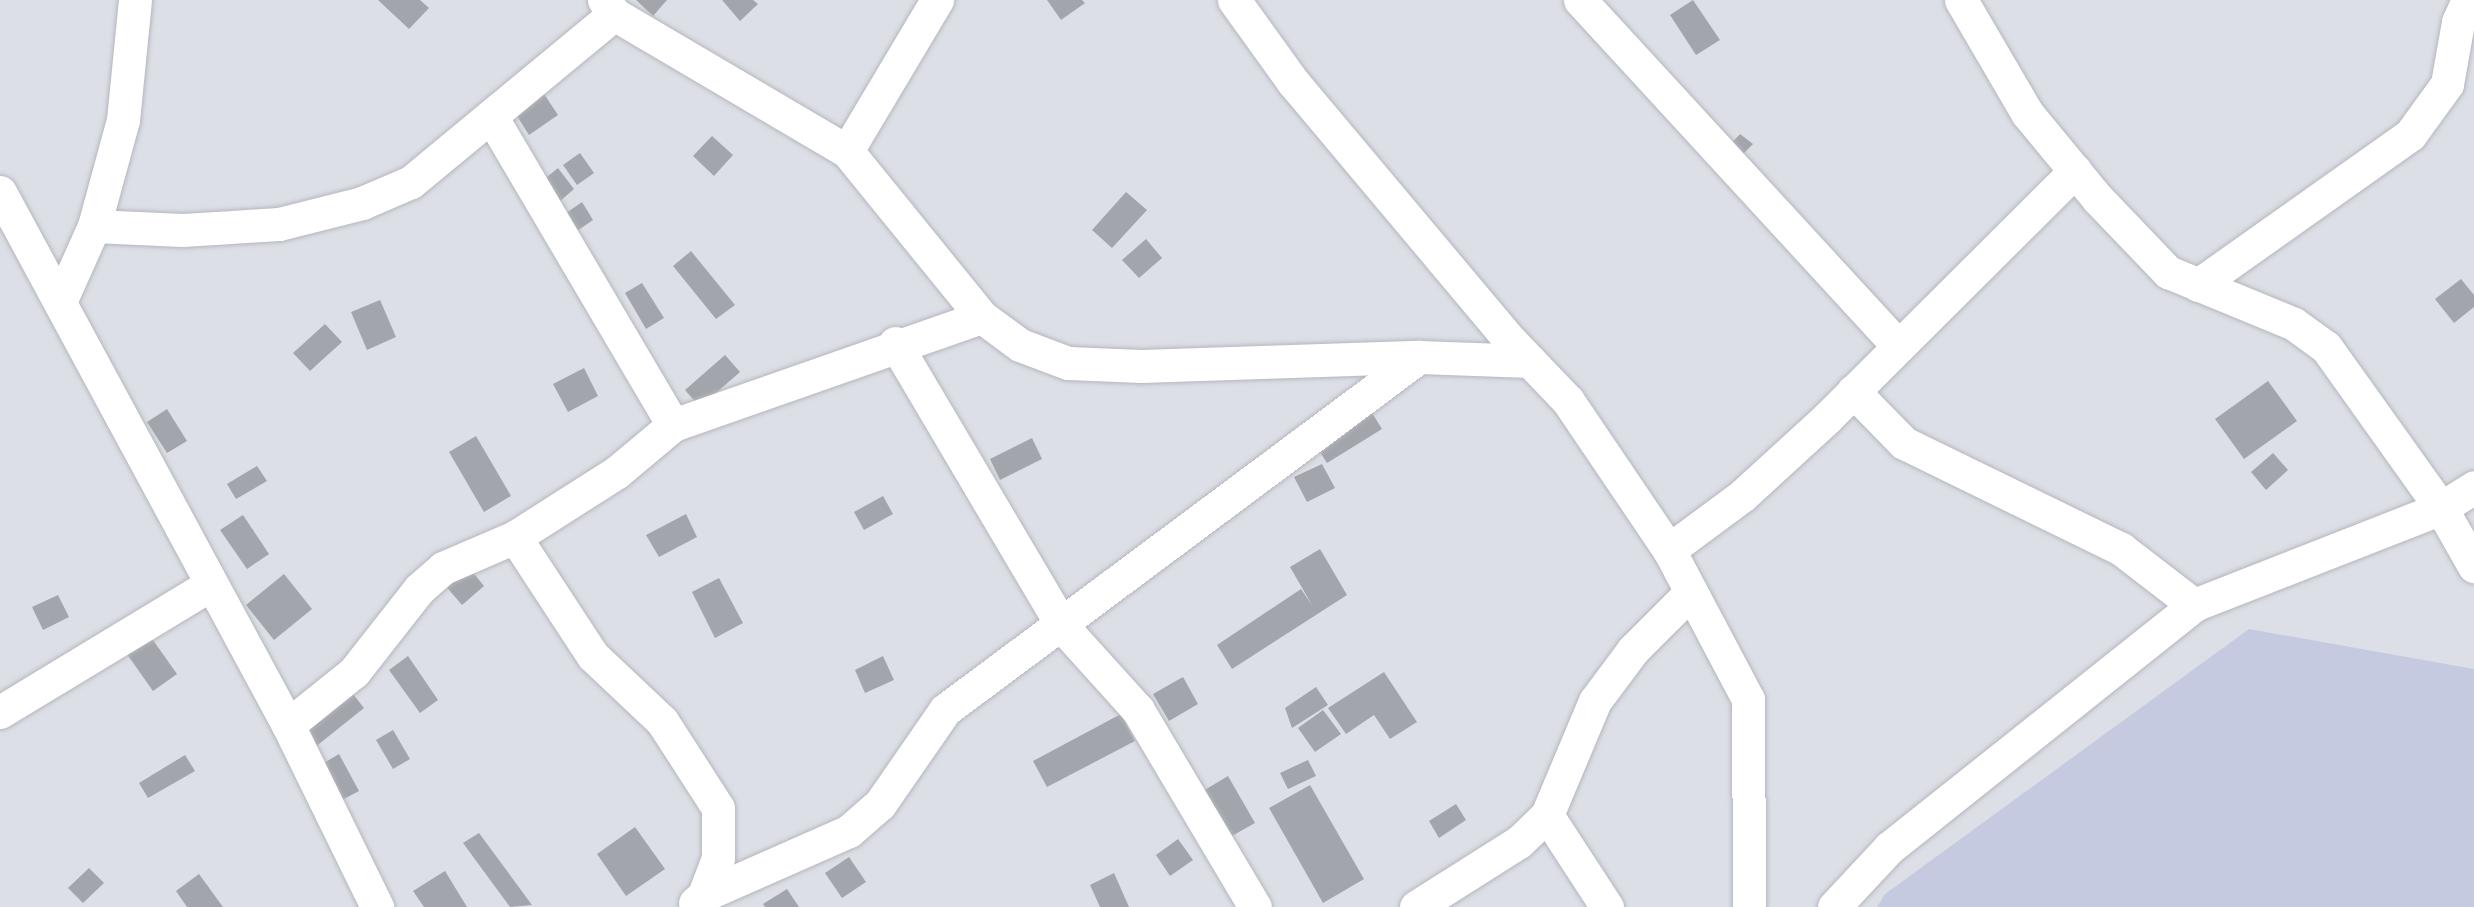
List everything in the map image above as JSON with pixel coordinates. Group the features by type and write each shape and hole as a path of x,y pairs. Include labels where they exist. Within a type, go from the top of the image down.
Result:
{"street":[{"path":"60,302 94,226 123,120 135,0"},
{"path":"847,151 937,0"},
{"path":"1234,0 1293,82 1530,361 1623,476 1668,550 1748,699 1749,907"},
{"path":"1580,0 1897,345"},
{"path":"1961,0 2027,112 2075,171 2168,272 2294,324 2326,347 2441,508 2474,566"},
{"path":"94,226 182,230 279,224 362,203 411,182 491,116 609,7 847,151 982,317 1020,345 1068,363 1153,366 1419,357 1530,361"},
{"path":"2198,285 2410,135 2447,84 2460,7"},
{"path":"2460,7 2474,56"},
{"path":"491,116 673,425"},
{"path":"1668,550 1743,495 1853,391 2075,171"},
{"path":"0,192 208,586 288,725 377,907"},
{"path":"288,725 354,672 419,589 443,568 516,537 617,472 673,425 896,343 982,317"},
{"path":"896,343 1063,627 1138,710 1255,907"},
{"path":"697,901 849,831 880,804 945,710 1063,627 1148,557 1419,357"},
{"path":"1853,391 1904,443 2121,549 2194,605"},
{"path":"1834,907 1888,848 2194,605 2441,508 2474,488"},
{"path":"516,537 593,656 662,721 718,808 718,858 697,901"},
{"path":"0,712 208,586"},
{"path":"1416,907 1519,842 1547,815 1595,701 1633,650 1691,592"},
{"path":"1547,815 1607,907"}],"shaded area":[{"path":"2249,629 2474,669 2474,907 1877,907 1885,894"}],"building":[{"path":"378,0 420,0 429,8 409,29"},
{"path":"636,0 667,0 653,16"},
{"path":"722,0 753,0 758,4 740,21"},
{"path":"1047,0 1082,0 1085,3 1061,20"},
{"path":"1693,0 1720,40 1696,55 1670,15"},
{"path":"544,94 558,115 529,135 515,113"},
{"path":"1740,134 1753,144 1738,159 1726,149"},
{"path":"712,136 733,155 714,176 693,156"},
{"path":"580,153 594,173 577,185 563,165"},
{"path":"558,168 574,189 559,202 542,181"},
{"path":"1126,192 1147,210 1112,248 1092,230"},
{"path":"582,202 593,220 571,235 559,218"},
{"path":"1146,239 1162,258 1139,278 1122,260"},
{"path":"691,251 735,305 716,319 673,266"},
{"path":"2461,279 2474,295 2474,307 2454,323 2435,299"},
{"path":"642,283 664,318 646,329 625,293"},
{"path":"380,300 396,337 367,350 351,312"},
{"path":"325,324 342,342 310,371 293,353"},
{"path":"725,355 740,372 700,407 685,390"},
{"path":"584,368 598,396 568,412 553,384"},
{"path":"2268,381 2297,421 2244,459 2215,419"},
{"path":"1369,408 1382,429 1327,463 1313,441"},
{"path":"167,409 187,441 167,453 147,422"},
{"path":"476,436 511,496 484,512 449,452"},
{"path":"1032,438 1042,459 1000,480 990,459"},
{"path":"2273,453 2288,470 2266,490 2251,472"},
{"path":"1322,464 1335,488 1307,502 1294,477"},
{"path":"257,466 267,481 236,499 227,484"},
{"path":"883,496 893,514 864,530 854,512"},
{"path":"686,514 697,537 659,557 646,535"},
{"path":"243,515 269,554 247,569 220,530"},
{"path":"1320,549 1347,595 1232,669 1217,645 1301,589 1312,605 1290,567"},
{"path":"467,565 484,586 462,605 444,584"},
{"path":"284,574 312,609 274,640 246,605"},
{"path":"719,578 743,623 715,638 692,592"},
{"path":"58,595 69,617 43,630 32,607"},
{"path":"148,633 177,674 153,691 124,650"},
{"path":"408,656 438,700 420,713 389,670"},
{"path":"883,656 894,680 865,693 855,670"},
{"path":"1384,672 1417,722 1390,739 1374,715 1346,734 1328,708"},
{"path":"1183,677 1198,704 1169,721 1153,694"},
{"path":"345,684 364,708 309,752 290,728"},
{"path":"1316,687 1328,705 1292,728 1285,708"},
{"path":"1323,710 1341,734 1315,752 1298,728"},
{"path":"1121,714 1135,741 1047,787 1033,761"},
{"path":"393,730 410,759 393,769 376,740"},
{"path":"339,754 359,791 342,800 322,764"},
{"path":"185,755 195,771 148,798 139,783"},
{"path":"1308,760 1316,776 1288,789 1280,773"},
{"path":"1228,776 1255,823 1230,837 1203,791"},
{"path":"1310,785 1364,879 1323,903 1269,808"},
{"path":"1456,804 1466,820 1439,838 1429,821"},
{"path":"635,827 665,869 626,896 597,854"},
{"path":"479,833 532,905 510,907 463,843"},
{"path":"1178,839 1193,860 1170,876 1156,855"},
{"path":"849,857 866,882 842,898 825,873"},
{"path":"89,868 104,883 83,903 68,888"},
{"path":"445,871 467,907 424,907 413,891"},
{"path":"1114,873 1129,907 1100,907 1090,885"},
{"path":"199,874 223,907 187,907 176,891"},
{"path":"787,889 799,907 765,907 763,904"}]}
